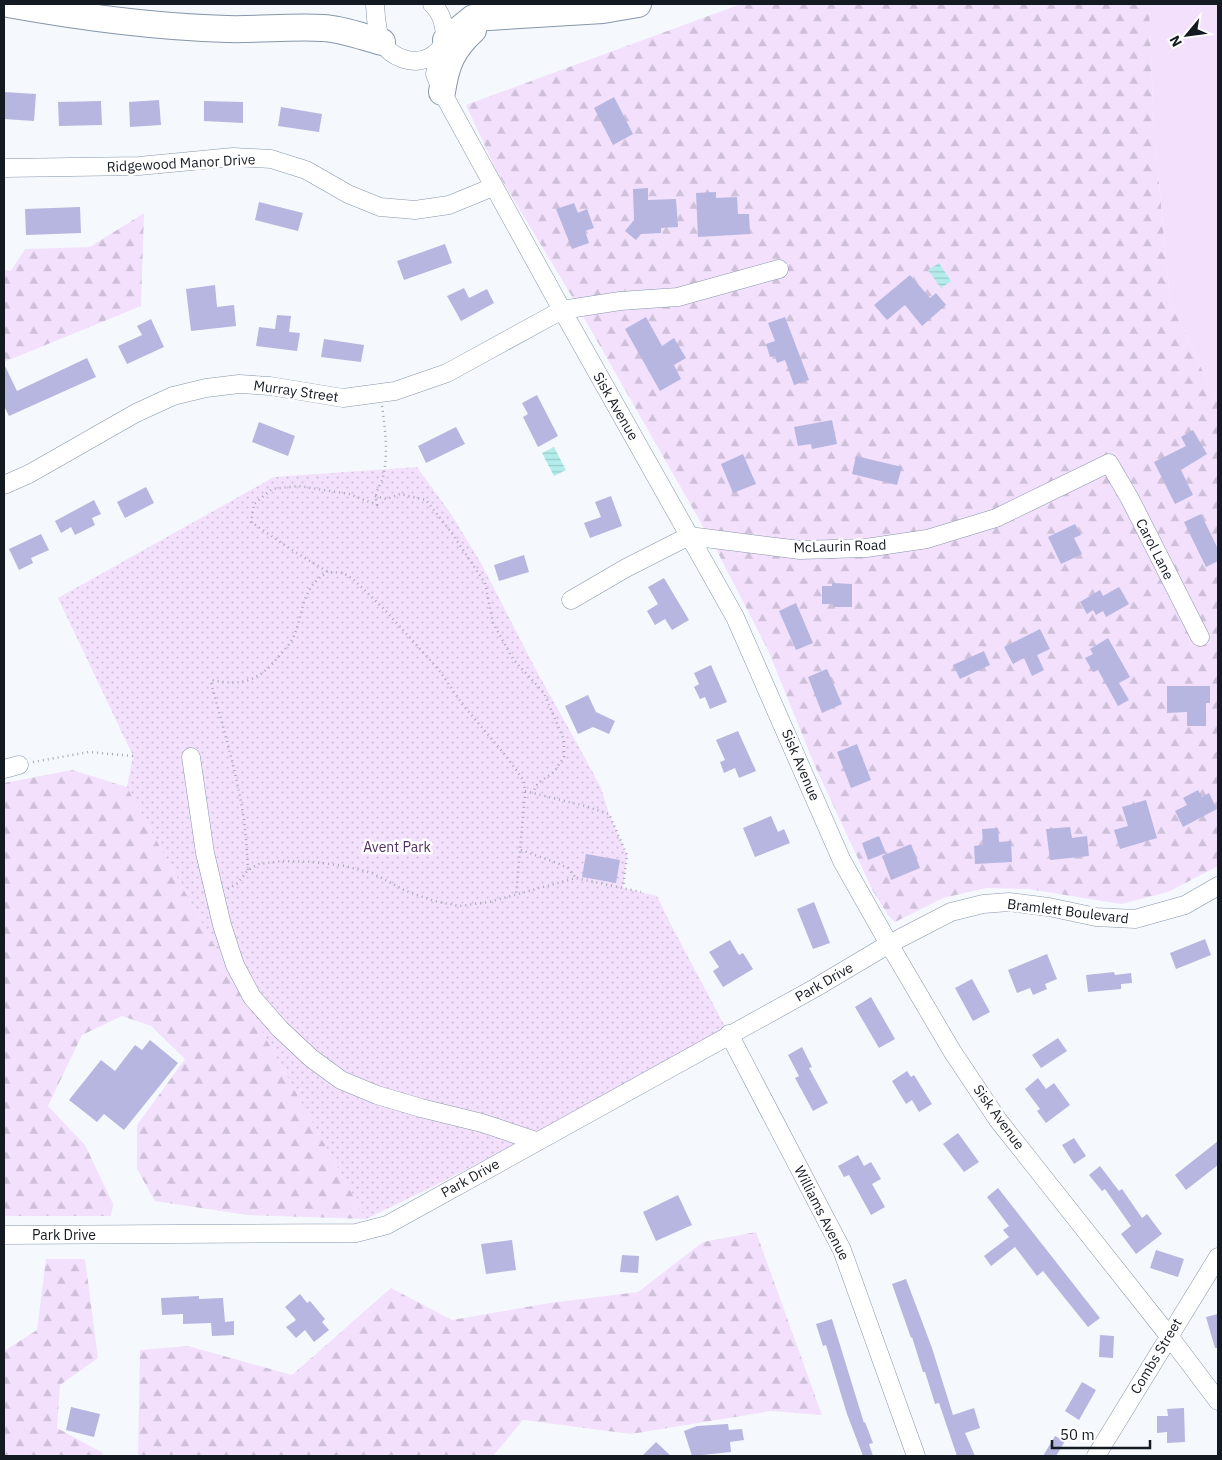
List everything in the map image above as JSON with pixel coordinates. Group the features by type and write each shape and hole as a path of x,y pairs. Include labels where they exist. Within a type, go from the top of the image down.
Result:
{"highway":[{"path":"8,4 55,12 153,24 228,30 323,28 382,42"},
{"path":"443,45 473,18 603,10 638,4"},
{"path":"442,92 446,70 454,52 476,28 494,16"}],"street":[{"path":"376,4 376,25 382,42"},
{"name":"Sisk Avenue","path":"432,4 438,10 444,24 443,45 435,74 442,92 493,187 735,617 842,861 952,1051 998,1120 1169,1336 1218,1402"},
{"name":"Sisk Avenue","path":"382,42 389,51 408,61 442,92"},
{"path":"408,61 419,61 430,57 443,45"},
{"name":"Ridgewood Manor Drive","path":"4,168 139,166 233,157 271,159 306,170 348,194 380,207 415,210 449,205 493,187"},
{"name":"Murray Street","path":"4,485 29,474 136,412 173,396 206,388 239,384 270,386 343,398 395,391 447,373 562,310 620,301 678,297 779,269"},
{"name":"McLaurin Road","path":"689,536 800,550 866,548 927,539 996,518 1109,463"},
{"name":"Carol Lane","path":"1109,463 1130,499 1200,637"},
{"path":"571,600 626,568 689,536"},
{"path":"191,757 205,854 222,925 235,965 252,997 280,1029 311,1058 341,1080 377,1095 482,1123 536,1141"},
{"name":"Bramlett Boulevard","path":"889,944 951,912 983,904 1009,902 1048,907 1096,917 1135,919 1185,905 1218,886"},
{"name":"Park Drive","path":"4,1235 356,1234 387,1224 815,988 889,944"},
{"name":"Williams Avenue","path":"729,1034 842,1250 916,1456"},
{"name":"Combs Street","path":"1096,1456 1218,1257"}],"path":[{"path":"380,393 386,432 384,473 375,496 377,505 349,494 299,486 272,488 254,504 251,522 328,572 343,573 385,610 439,670 463,705 506,756 524,781 525,791 516,894"},
{"path":"375,496 388,499 400,494 426,500 451,532 485,583 493,623 513,659 544,693 564,740 564,757 554,772 538,782 532,792"},
{"path":"248,870 244,821 236,778 227,737 211,682 212,680 227,684 248,682 269,669 293,639 302,605 310,587 317,578 328,572"},
{"path":"11,767 89,752 133,756"},
{"path":"525,791 609,814 627,855 623,888"},
{"path":"520,850 568,868 576,878"},
{"path":"215,896 238,883 248,870 259,864 282,861 314,862 345,866 372,873 406,891 434,901 459,906 489,902 576,878 641,892"}],"green space":[{"path":"741,4 1149,4 1154,130 1170,301 1218,404 1218,866 1168,892 1121,904 1028,889 986,888 943,898 895,922 888,915 873,891 815,766 768,650 717,551 567,288 497,172 466,105"},
{"path":"1149,4 1218,4 1218,404 1170,301 1154,130"},
{"path":"144,213 141,306 4,362 4,270 11,271 25,249 90,247"},
{"name":"Avent Park","path":"417,467 451,514 481,563 537,672 601,788 609,814 627,855 623,888 657,896 729,1034 366,1219 127,787 133,756 58,598 274,477"},
{"path":"72,770 127,787 366,1219 247,1215 155,1201 137,1169 137,1125 185,1059 151,1026 122,1016 82,1035 48,1106 85,1145 113,1204 111,1216 4,1216 4,783"},
{"path":"756,1232 822,1415 771,1411 631,1434 523,1420 493,1456 138,1456 140,1350 188,1346 292,1375 391,1288 452,1320 550,1303 638,1292 703,1242"},
{"path":"46,1259 85,1259 98,1358 60,1385 57,1428 103,1453 103,1456 4,1456 4,1351 37,1330"}],"water":[{"path":"939,263 951,281 941,288 928,270"},
{"path":"554,447 566,470 554,476 542,453"}],"building":[{"path":"4,92 36,94 34,121 4,119"},
{"path":"614,97 633,134 613,145 594,108"},
{"path":"159,100 161,125 130,127 129,102"},
{"path":"101,101 102,125 59,126 58,102"},
{"path":"204,101 243,102 243,123 204,121"},
{"path":"281,107 322,114 319,132 278,126"},
{"path":"648,188 648,200 676,199 678,227 661,228 661,233 641,234 636,240 625,231 634,220 633,189"},
{"path":"716,192 716,198 737,197 738,214 749,214 750,234 698,237 696,193"},
{"path":"259,202 303,213 298,231 255,220"},
{"path":"574,203 578,213 587,209 594,228 585,231 589,243 572,249 556,209"},
{"path":"80,207 81,233 26,235 25,209"},
{"path":"445,244 452,263 404,280 397,261"},
{"path":"910,275 930,298 936,293 946,305 922,326 905,305 887,320 874,305"},
{"path":"215,285 217,307 234,305 236,326 191,331 186,289"},
{"path":"464,288 469,298 487,289 494,303 461,321 447,296"},
{"path":"277,315 291,316 289,332 300,333 297,351 256,346 259,327 275,329"},
{"path":"646,317 662,346 674,338 686,358 674,365 681,379 660,391 625,329"},
{"path":"785,317 809,380 794,385 785,360 777,363 775,356 770,357 766,344 775,341 768,323"},
{"path":"151,319 164,347 127,364 118,346 142,335 137,326"},
{"path":"324,339 364,345 361,362 321,357"},
{"path":"87,358 96,377 9,416 4,406 4,364 17,391"},
{"path":"537,395 558,436 538,447 523,417 528,414 522,403"},
{"path":"832,420 837,444 812,449 811,444 798,446 794,427"},
{"path":"259,422 295,436 288,456 252,442"},
{"path":"456,427 465,444 426,463 418,446"},
{"path":"1193,430 1207,454 1181,470 1193,495 1175,504 1154,462 1186,446 1181,437"},
{"path":"743,454 756,484 733,493 721,464"},
{"path":"856,456 902,467 897,485 852,474"},
{"path":"146,487 154,503 125,518 117,502"},
{"path":"611,496 622,526 590,538 584,523 601,517 595,502"},
{"path":"94,500 101,514 92,518 95,525 75,535 71,527 61,533 55,521"},
{"path":"1201,514 1218,549 1218,561 1206,567 1184,522"},
{"path":"1075,524 1081,535 1074,538 1082,554 1061,564 1048,537"},
{"path":"41,534 49,550 31,558 33,563 19,570 9,549"},
{"path":"524,555 529,572 499,581 494,565"},
{"path":"664,578 689,620 672,630 665,619 655,625 647,611 658,604 648,587"},
{"path":"832,583 852,584 852,607 833,607 833,604 822,604 822,586 832,586"},
{"path":"1119,587 1129,604 1106,617 1103,611 1096,615 1093,610 1087,614 1080,602 1100,590 1103,596"},
{"path":"796,603 813,643 796,650 779,611"},
{"path":"1040,629 1050,649 1037,655 1044,670 1032,676 1024,658 1013,664 1004,647"},
{"path":"1108,638 1130,677 1119,683 1129,700 1118,706 1098,670 1093,672 1085,658 1093,654 1090,649"},
{"path":"984,651 990,665 960,679 953,665"},
{"path":"711,665 727,702 710,709 705,697 700,699 694,687 699,684 694,673"},
{"path":"827,669 842,704 822,713 808,677"},
{"path":"1167,686 1210,686 1210,703 1206,703 1206,726 1187,726 1187,712 1167,713"},
{"path":"588,695 596,712 615,721 609,734 593,727 578,734 565,706"},
{"path":"738,731 756,771 739,778 735,768 724,773 720,762 725,760 716,740"},
{"path":"857,744 871,780 851,788 837,752"},
{"path":"1198,790 1202,797 1209,793 1217,809 1183,827 1175,811 1187,805 1183,798"},
{"path":"1146,800 1157,838 1120,849 1114,830 1128,826 1122,807"},
{"path":"771,816 778,832 784,829 790,843 755,857 743,828"},
{"path":"1070,827 1072,838 1087,836 1089,856 1050,860 1046,829"},
{"path":"998,828 999,842 1011,841 1012,862 975,864 974,846 983,845 982,829"},
{"path":"879,836 886,853 868,860 862,843"},
{"path":"911,844 920,868 891,880 882,856"},
{"path":"586,854 620,860 616,883 582,877"},
{"path":"814,902 830,943 813,949 797,909"},
{"path":"1205,939 1211,955 1176,969 1170,953"},
{"path":"730,940 739,955 743,953 753,969 723,987 713,971 719,967 709,952"},
{"path":"1047,954 1057,979 1045,984 1047,989 1033,995 1030,988 1017,993 1008,970"},
{"path":"1114,972 1115,975 1131,973 1132,983 1121,984 1121,989 1088,992 1086,975"},
{"path":"972,979 990,1012 973,1021 955,988"},
{"path":"871,997 895,1039 879,1048 855,1007"},
{"path":"1058,1038 1067,1051 1041,1068 1032,1055"},
{"path":"150,1040 178,1063 124,1130 104,1114 97,1122 69,1100 101,1060 115,1071 135,1045 142,1050"},
{"path":"802,1047 812,1067 809,1068 828,1103 813,1111 795,1078 799,1076 788,1055"},
{"path":"907,1071 911,1077 914,1075 932,1104 919,1112 912,1100 906,1104 892,1081"},
{"path":"1038,1078 1046,1089 1054,1083 1070,1105 1046,1123 1037,1111 1040,1109 1025,1089"},
{"path":"958,1133 979,1162 964,1172 943,1144"},
{"path":"1074,1138 1086,1156 1074,1164 1062,1145"},
{"path":"1218,1141 1218,1165 1186,1190 1175,1175"},
{"path":"858,1155 864,1166 871,1162 881,1179 872,1184 885,1207 871,1215 849,1175 844,1177 838,1166"},
{"path":"1100,1166 1119,1191 1122,1189 1142,1218 1147,1214 1162,1234 1136,1254 1121,1234 1131,1226 1105,1189 1102,1191 1089,1175"},
{"path":"998,1188 1100,1318 1088,1327 1043,1271 1037,1276 1015,1247 991,1266 984,1256 1009,1237 1003,1230 1009,1226 987,1197"},
{"path":"678,1195 692,1225 656,1241 643,1212"},
{"path":"512,1240 516,1270 486,1274 481,1244"},
{"path":"1156,1250 1184,1259 1178,1277 1150,1268"},
{"path":"622,1255 639,1256 638,1273 620,1272"},
{"path":"906,1279 932,1348 953,1415 974,1408 980,1428 965,1433 975,1456 957,1456 939,1403 935,1404 892,1284"},
{"path":"300,1294 307,1303 310,1301 325,1319 322,1322 329,1330 314,1342 305,1330 296,1338 286,1327 296,1320 285,1307"},
{"path":"199,1296 199,1299 223,1298 225,1322 234,1321 234,1335 212,1336 211,1323 183,1324 183,1314 162,1315 161,1298"},
{"path":"1218,1314 1218,1348 1215,1348 1206,1317"},
{"path":"832,1319 864,1423 873,1443 869,1444 873,1456 863,1456 847,1414 826,1345 823,1346 816,1324"},
{"path":"1100,1335 1114,1336 1113,1358 1099,1357"},
{"path":"1082,1382 1096,1390 1079,1420 1065,1411"},
{"path":"71,1407 100,1414 94,1437 66,1430"},
{"path":"1184,1408 1185,1442 1167,1443 1167,1432 1157,1433 1157,1416 1168,1416 1167,1409"},
{"path":"728,1424 729,1430 742,1429 744,1440 730,1442 731,1452 692,1456 684,1431 697,1426"},
{"path":"1055,1436 1065,1441 1056,1456 1043,1456"},
{"path":"656,1442 671,1456 642,1456"}]}
